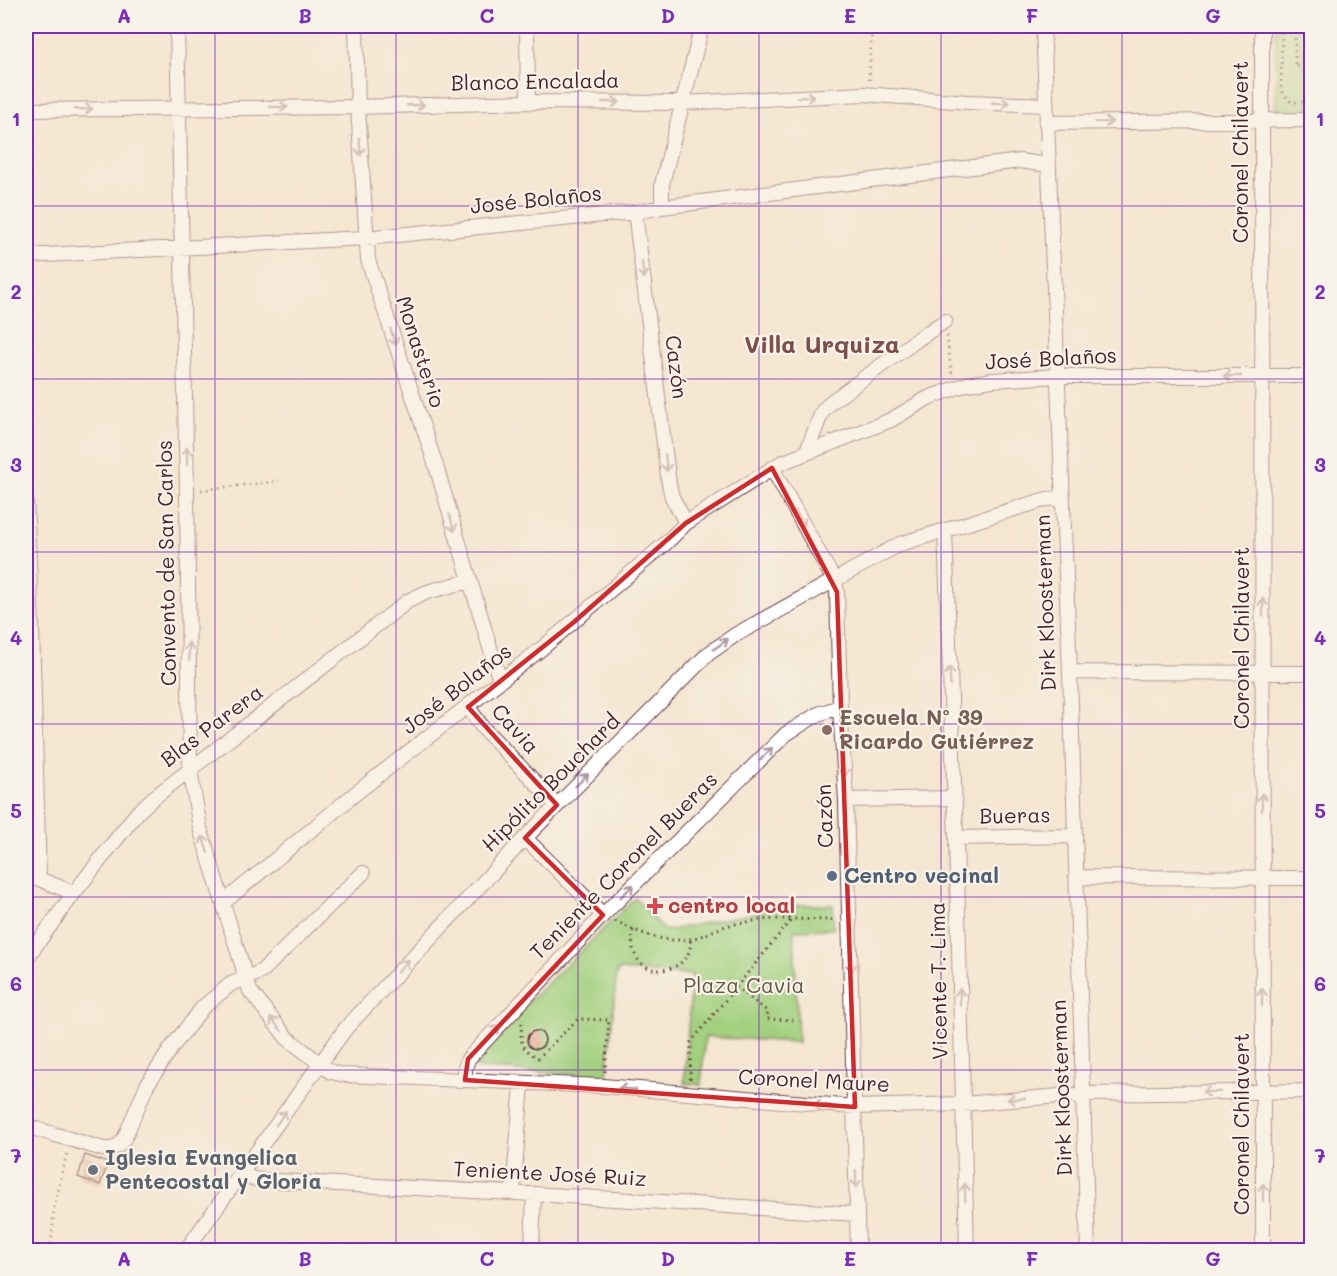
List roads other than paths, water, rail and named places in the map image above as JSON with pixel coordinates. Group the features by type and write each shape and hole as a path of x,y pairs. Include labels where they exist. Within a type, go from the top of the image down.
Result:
{"street":[{"name":"Convento de San Carlos","path":"177,26 183,248 190,770 200,828 250,991 288,1038 319,1063"},
{"name":"Monasterio","path":"356,26 358,107 368,260 436,466 500,681"},
{"path":"526,26 528,102"},
{"path":"662,207 662,184 702,26"},
{"name":"Dirk Kloosterman","path":"1042,26 1070,672 1088,1251"},
{"name":"Coronel Chilavert","path":"1262,26 1263,1251"},
{"name":"Blanco Encalada","path":"26,110 358,107 528,102 682,103 869,94 968,102 1045,105"},
{"path":"1046,123 1311,120"},
{"name":"José Bolaños","path":"26,256 365,238 635,212 1020,161 1047,165"},
{"name":"Cazón","path":"635,212 669,484 672,497 686,523"},
{"path":"806,453 822,412 831,402 945,321"},
{"name":"José Bolaños","path":"224,902 347,801 574,622 686,523 772,468 891,420 928,398 953,388 992,380 1057,376 1311,376"},
{"name":"Cazón","path":"772,468 834,580 837,591 840,707 846,800 858,1251"},
{"name":"Hipólito Bouchard","path":"186,1251 319,1063 352,1021 557,805 708,654 735,635 900,544 1047,499 1063,498"},
{"path":"26,500 32,627 32,878 74,893"},
{"name":"Vicente T. Lima","path":"945,530 967,1251"},
{"name":"Blas Parera","path":"26,958 137,813 166,787 408,600 427,592 469,581"},
{"path":"1070,672 1311,673"},
{"name":"Cavia","path":"468,707 483,728 557,805"},
{"name":"Teniente Coronel Bueras","path":"465,1080 468,1059 603,915 786,734 818,714 840,707"},
{"name":"Bueras","path":"846,800 954,798"},
{"name":"Bueras","path":"956,838 1074,836"},
{"path":"525,838 603,915"},
{"path":"26,1126 103,1149 112,1149 120,1145 147,1085 172,1047 203,1007 231,984 266,967 363,873"},
{"path":"1076,877 1311,878"},
{"name":"Coronel Maure","path":"319,1063 338,1074 603,1086 855,1107 963,1104 1083,1094 1311,1091"},
{"path":"513,1193 522,1084"},
{"name":"Teniente José Ruiz","path":"243,1172 250,1178 259,1180 857,1214"},
{"path":"532,1251 534,1194"}],"place":[{"name":"Escuela Nº 39 Ricardo Gutiérrez","path":"827,730"},
{"name":"Centro vecinal","path":"832,876"},
{"name":"centro local","path":"655,906"},
{"name":"Iglesia Evangelica Pentecostal y Gloria","path":"93,1170"}],"district":[{"name":"Villa Urquiza","path":"822,345"}],"park label":[{"name":"Plaza Cavia","path":"744,986"}]}
